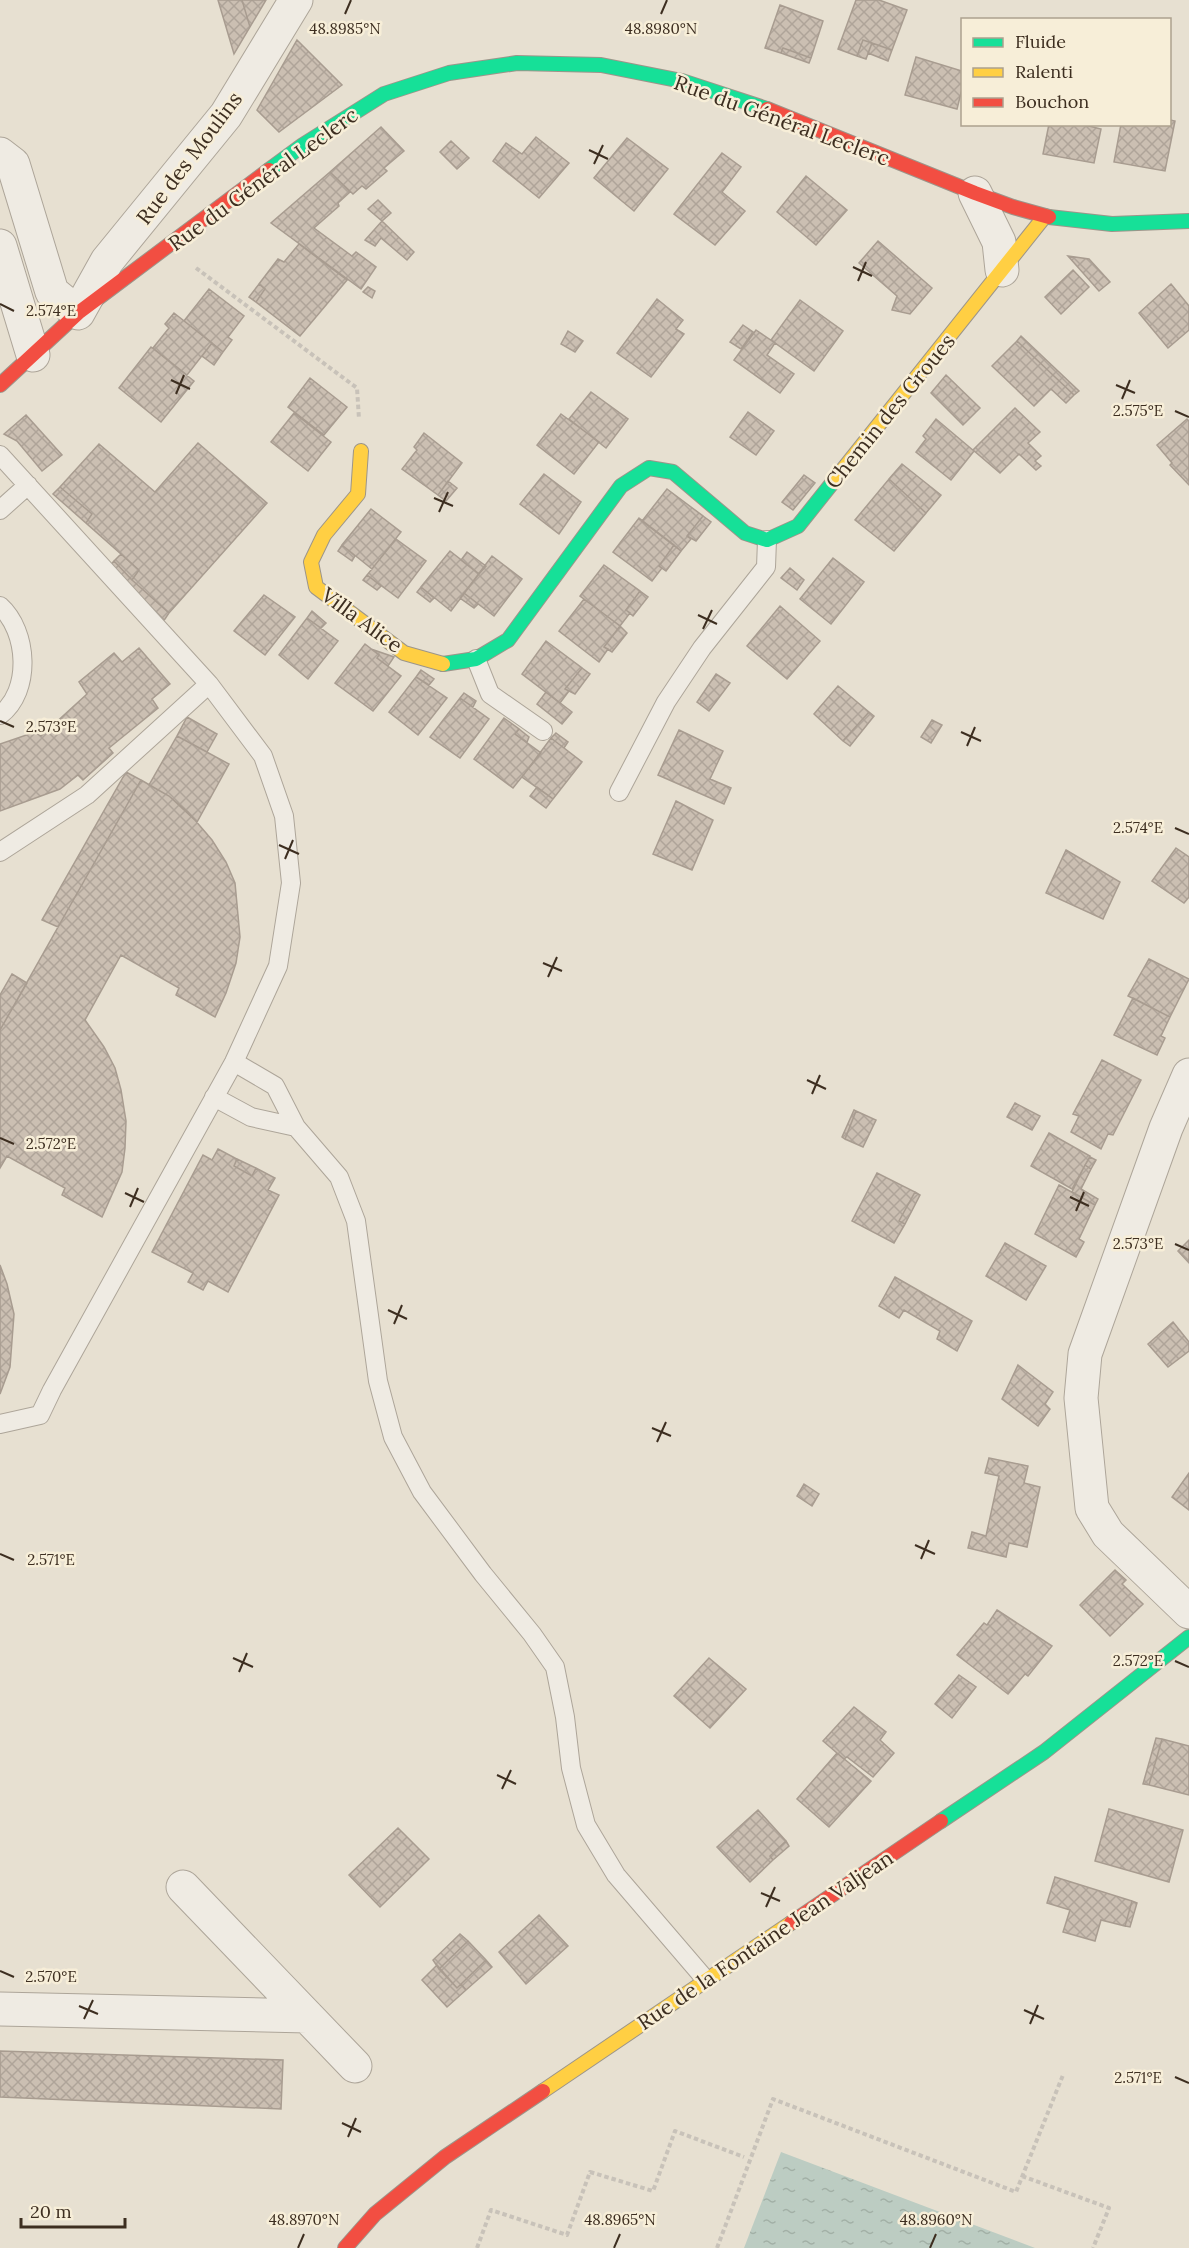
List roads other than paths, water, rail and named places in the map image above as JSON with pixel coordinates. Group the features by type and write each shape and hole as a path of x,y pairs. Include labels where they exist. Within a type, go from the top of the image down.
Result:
{"street":[{"name":"Rue des Moulins","path":"78,313 107,261 226,115 296,0"},
{"name":"Rue du Général Leclerc","path":"0,385 78,313 303,145 384,94 449,73 516,63 601,65 682,81 774,112 975,193 1045,216 1112,224 1189,221"},
{"path":"0,154 13,164 52,292 78,313"},
{"path":"975,193 999,242 1002,270"},
{"name":"Chemin des Groues","path":"767,540 798,526 1045,216"},
{"path":"140,223 154,237 170,246"},
{"path":"0,246 33,355"},
{"name":"Villa Alice","path":"361,451 358,494 324,535 311,562 316,587 404,653 441,664 476,659 508,640 621,486 649,468 673,472 745,533 767,540"},
{"path":"1189,1075 1166,1128 1085,1354 1081,1398 1092,1509 1108,1534 1189,1612"},
{"name":"Rue de la Fontaine Jean Valjean","path":"345,2248 375,2214 445,2157 1044,1752 1189,1637"},
{"path":"183,1887 355,2066"},
{"path":"0,2009 307,2016"}],"lane":[{"path":"0,455 209,684 263,756 284,816 291,883 278,966 234,1062 40,1415 0,1424"},
{"path":"0,510 28,486"},
{"path":"619,792 666,702 702,648 766,567 767,540"},
{"path":"0,606 15,627 22,646 24,665 20,685 6,711 0,715"},
{"path":"476,659 490,694 543,731"},
{"path":"0,852 87,795 209,684"},
{"path":"234,1062 275,1086 296,1127 339,1177 356,1221 378,1382 393,1437 422,1492 555,1667 565,1716 571,1768 586,1824 616,1875 706,1980"},
{"path":"214,1097 251,1118 296,1127"}],"water":[{"path":"781,2152 1035,2248 744,2248"}]}
